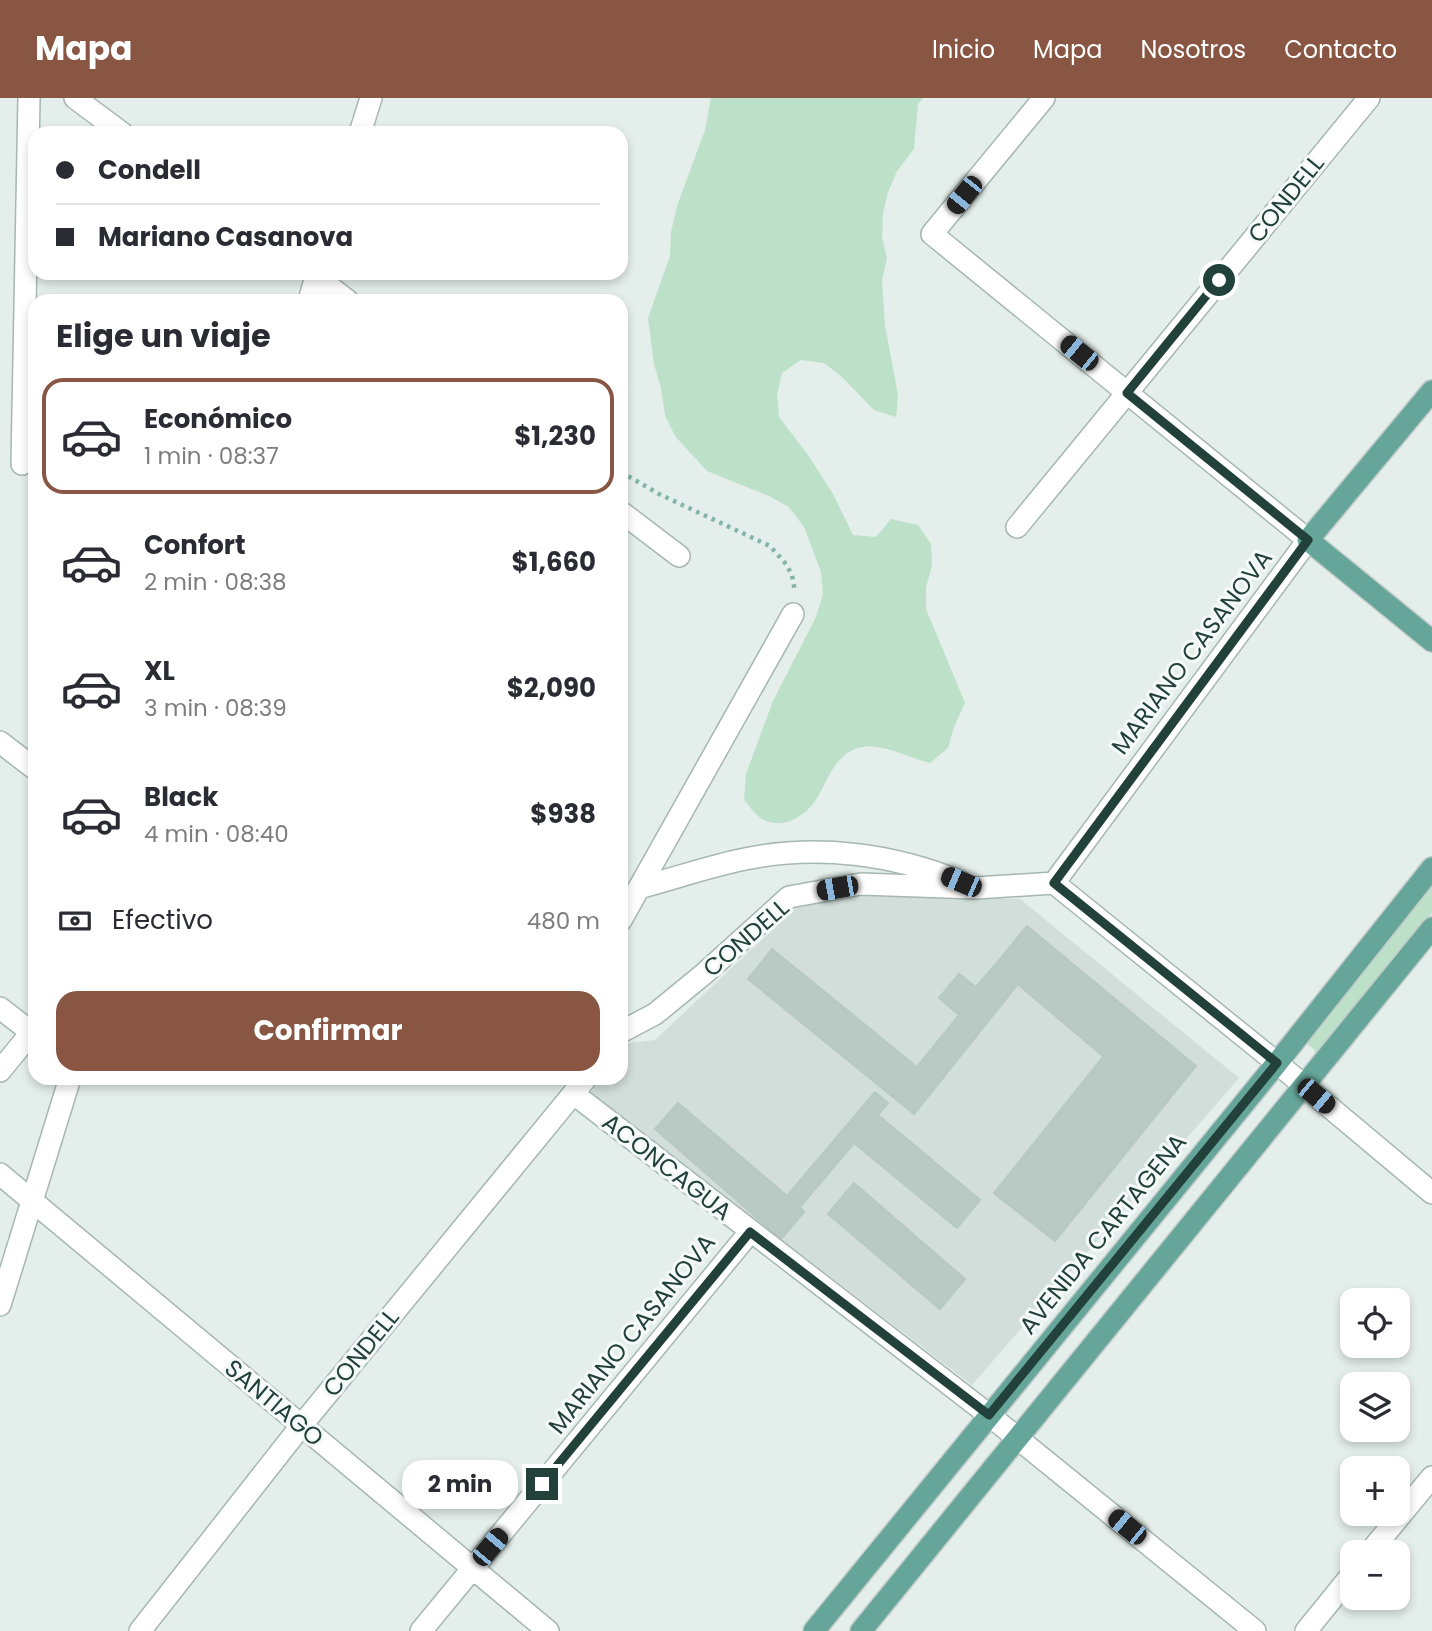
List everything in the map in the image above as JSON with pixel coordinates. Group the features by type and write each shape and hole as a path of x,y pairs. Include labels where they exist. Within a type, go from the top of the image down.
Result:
{"main road":[{"name":"MARIANO CASANOVA","path":"1308,540 1432,391"},
{"path":"1308,540 1432,640"},
{"name":"AVENIDA CARTAGENA","path":"814,1631 1277,1063 1432,868"},
{"path":"861,1631 1432,928"}],"street":[{"path":"28,126 29,98"},
{"path":"75,98 113,126"},
{"path":"362,126 371,98"},
{"path":"1044,98 932,234 1308,540"},
{"name":"CONDELL","path":"1017,527 1369,98"},
{"path":"22,464 28,150"},
{"path":"322,280 339,294"},
{"path":"628,517 679,556"},
{"name":"MARIANO CASANOVA","path":"1054,883 1308,540"},
{"path":"628,909 793,614"},
{"path":"0,742 28,764"},
{"path":"642,887 747,859 816,852 851,854 915,865 975,888"},
{"path":"1054,883 1277,1063 1432,1193"},
{"name":"CONDELL","path":"628,1028 665,1006 789,897 862,884 975,888 1054,883"},
{"path":"0,1008 28,1027"},
{"path":"0,1071 28,1036"},
{"path":"0,1305 68,1085"},
{"name":"CONDELL","path":"140,1631 301,1426 580,1086"},
{"name":"ACONCAGUA","path":"580,1086 750,1232 989,1415 1255,1631"},
{"name":"SANTIAGO","path":"0,1174 548,1631"},
{"name":"MARIANO CASANOVA","path":"421,1631 750,1232"},
{"path":"1380,1540 1432,1477"},
{"path":"1306,1631 1340,1589"}],"path":[{"path":"628,476 659,494 770,546 779,554 792,575 796,601 793,614"}],"shaded area":[{"path":"878,894 1020,899 1239,1078 972,1385 591,1094 595,1085 628,1085 628,1043 655,1040 798,906"}],"green space":[{"path":"711,98 923,98 918,104 914,149 897,171 883,214 882,238 887,258 882,280 885,325 898,395 896,417 874,410 842,377 824,363 801,360 782,373 777,395 779,417 833,494 853,535 876,537 891,519 918,525 931,544 932,566 926,587 926,609 965,703 948,748 930,763 878,747 853,750 834,767 812,805 799,817 783,823 766,821 744,800 746,774 773,701 816,617 823,594 821,572 804,527 789,507 707,471 675,436 665,415 648,318 670,256 671,232 677,206 705,130"},
{"path":"1432,884 1432,913 1316,1056 1314,1049 1304,1042"}],"building":[{"path":"1027,926 1196,1066 1183,1082 1123,1032 1103,1056 995,965"},
{"path":"772,949 917,1067 959,1015 939,998 959,974 976,987 995,965 1018,984 914,1114 748,979"},
{"path":"1123,1032 1183,1082 1055,1241 994,1193"},
{"path":"875,1092 888,1103 800,1207 787,1196"},
{"path":"678,1103 804,1212 781,1239 655,1129"},
{"path":"878,1115 980,1200 957,1228 854,1143"},
{"path":"854,1183 965,1279 940,1309 828,1214"}],"route":[{"path":"542,1484 750,1232 989,1415 1277,1063 1054,883 1308,540 1127,393 1219,280"}]}
